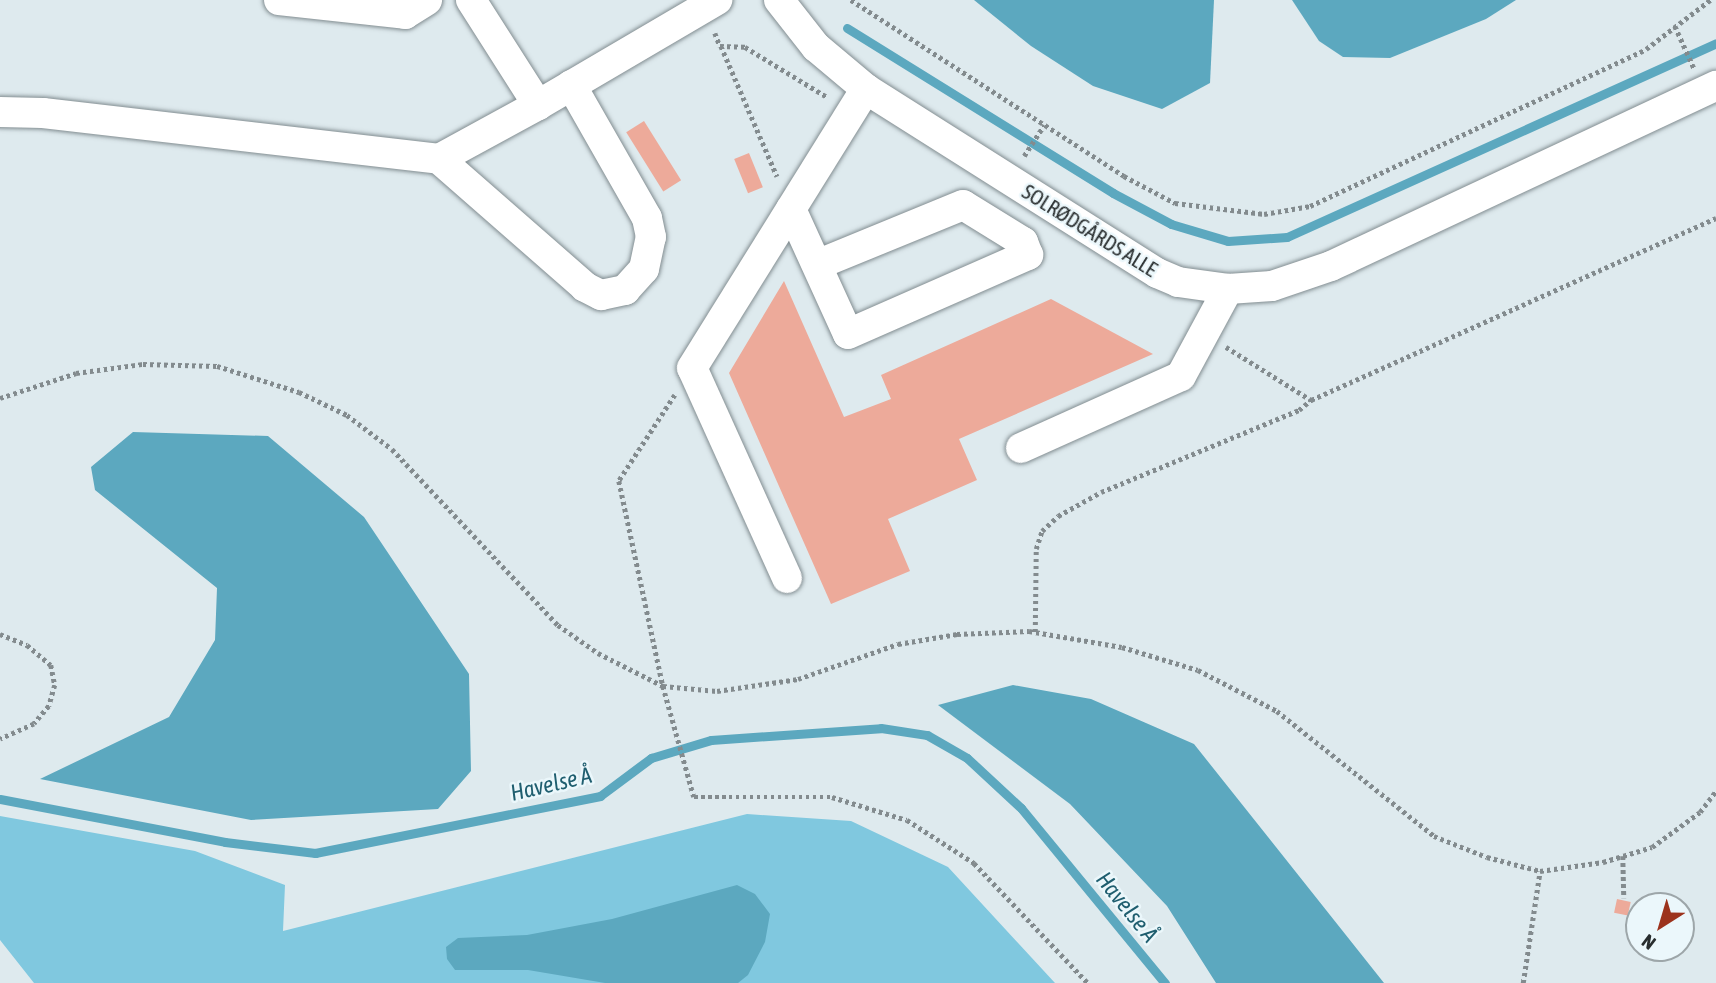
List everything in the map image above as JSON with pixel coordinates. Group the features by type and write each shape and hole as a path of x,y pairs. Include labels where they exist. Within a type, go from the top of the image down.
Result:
{"lane":[{"path":"279,0 405,14 427,0"},
{"path":"471,0 538,105"},
{"name":"SOLRØDGÅRDS ALLE","path":"779,0 859,101 1157,273 1178,282 1227,289 1272,286 1331,267 1705,78"},
{"path":"439,159 711,4"},
{"path":"0,113 43,113 439,159 585,287 601,295 625,290 644,269 651,237 647,218 571,85"},
{"path":"787,578 692,368 859,101"},
{"path":"791,209 819,264 848,334 1028,255 1023,242 962,205 819,264"},
{"path":"1021,448 1181,376 1227,289"}],"path":[{"path":"851,0 1044,125 1175,203 1264,214 1310,206 1646,48 1710,0"},
{"path":"711,4 720,46 791,209"},
{"path":"1675,26 1705,78"},
{"path":"720,46 745,47 859,101"},
{"path":"1022,160 1044,125"},
{"path":"1035,632 1036,549 1042,531 1058,516 1101,492 1299,410 1311,400 1716,218"},
{"path":"1205,333 1311,400"},
{"path":"0,398 76,373 143,364 217,366 299,391 347,415 392,449 558,625 598,653 663,686 731,689 798,679 898,644 957,634 1035,632 1122,647 1198,670 1277,711 1434,836 1487,858 1540,871 1652,848 1700,812 1716,791"},
{"path":"692,368 619,481 663,686 675,721 694,797 832,797 907,820 974,863 1088,983"},
{"path":"0,634 27,646 51,665 55,685 49,706 34,724 0,739"},
{"path":"1623,856 1624,898"},
{"path":"1524,983 1540,871"}],"shaded area":[{"path":"974,0 1214,0 1210,83 1162,109 1093,86 1031,46"},
{"path":"1292,0 1516,0 1486,19 1390,58 1343,57 1319,41"},
{"path":"133,432 268,436 364,517 469,674 471,771 438,809 251,820 40,779 169,717 215,640 217,588 95,490 91,467"},
{"path":"1013,685 1091,699 1194,744 1384,983 1216,983 1167,906 1070,804 938,705"},
{"path":"747,814 851,821 948,867 1055,983 34,983 0,940 0,816 195,851 285,885 283,931"},
{"path":"737,885 755,894 770,914 765,942 748,975 738,983 605,983 528,970 455,970 447,959 446,947 458,938 527,935 612,919"}],"building":[{"path":"644,121 681,180 663,191 626,132"},
{"path":"749,153 763,187 748,193 734,159"},
{"path":"784,281 844,417 891,399 881,375 1051,299 1153,354 959,439 977,480 888,519 910,571 831,604 729,373"},
{"path":"1617,899 1625,901 1625,915 1614,913"}],"waterway":[{"path":"847,28 1113,193 1171,224 1228,241 1287,237 1716,43"},
{"name":"Havelse Å","path":"0,799 225,842 315,853 600,796 651,758 711,740 881,728 927,735 967,758 1021,808 1165,983"}]}
